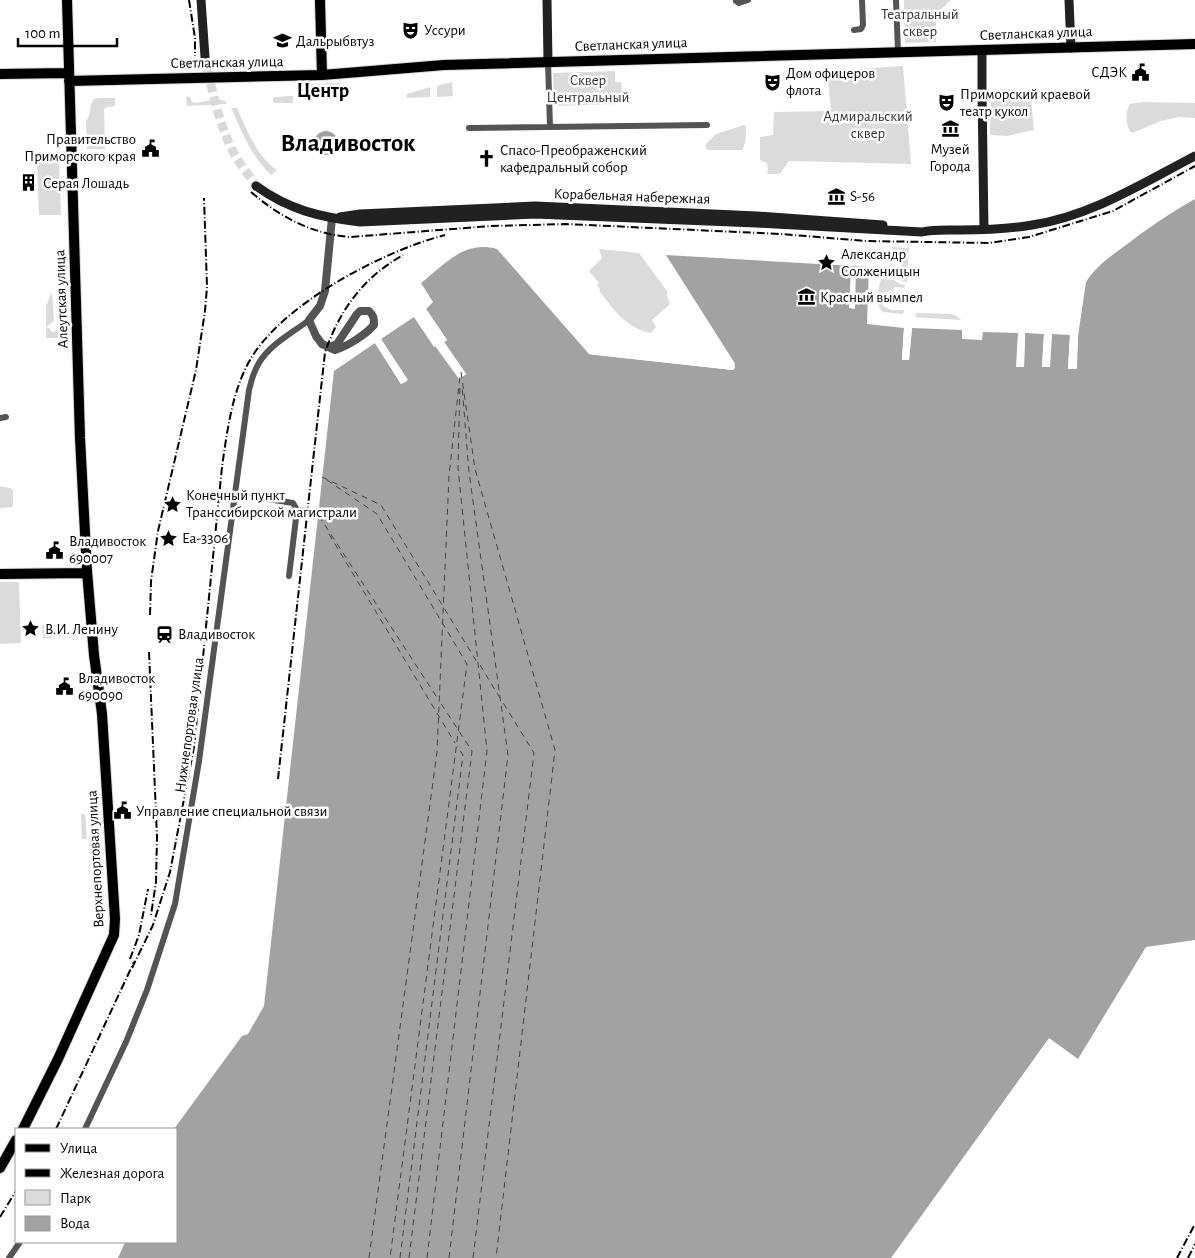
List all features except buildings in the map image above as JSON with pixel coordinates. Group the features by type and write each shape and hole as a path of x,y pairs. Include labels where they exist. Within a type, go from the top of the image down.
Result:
{"main road":[{"name":"Алеутская улица","path":"67,0 77,310 78,414 89,597"},
{"path":"201,0 205,57"},
{"path":"320,0 322,75"},
{"path":"547,0 548,62"},
{"path":"1069,0 1071,48"},
{"name":"Светланская улица","path":"0,74 69,77 322,75 400,68 548,62 1195,44"},
{"path":"982,50 984,229"},
{"name":"Корабельная набережная","path":"256,186 274,199 289,206 332,218 360,222 535,214 922,232 1031,225 1068,218 1084,212 1195,156"},
{"path":"0,574 87,573"},
{"name":"Верхнепортовая улица","path":"24,1128 58,1059 114,935 102,714 89,597"},
{"path":"0,1168 15,1142"}],"street":[{"path":"736,1 739,3 748,0"},
{"path":"854,30 861,29 863,26 862,0"},
{"path":"896,0 898,52"},
{"path":"548,62 550,127"},
{"path":"469,128 707,125"},
{"name":"Нижнепортовая улица","path":"84,1128 126,1042 144,998 176,904 200,761 249,390 255,370 266,353 309,320 320,306 326,291 332,218"},
{"path":"309,320 322,344 335,350 342,348 370,330 374,325 372,314 369,311 360,311 337,344 329,346"},
{"path":"234,494 293,503 297,510 289,576"},
{"path":"297,510 317,514"},
{"path":"9,1258 19,1243"}],"green space":[{"name":"Театральный сквер","path":"904,0 951,0 936,14 936,42 905,43"},
{"name":"Адмиральский сквер","path":"903,66 911,164 789,161 780,174 767,174 767,163 760,160 760,137 773,135 774,112 831,111 827,71"},
{"name":"Сквер Центральный","path":"615,71 615,82 621,82 623,104 554,106 553,73"},
{"path":"452,82 453,96 437,97 437,86"},
{"path":"341,83 341,87 304,88 304,84"},
{"path":"430,87 430,97 407,98 407,94"},
{"path":"991,89 1030,90 1034,130 1007,136 990,135"},
{"path":"186,96 195,103 219,99 227,102 226,104 187,106"},
{"path":"293,96 293,103 273,103 273,97"},
{"path":"115,98 115,106 104,109 105,149 87,149 86,121 91,104 94,99"},
{"path":"1143,102 1195,103 1195,118 1179,117 1161,121 1132,133 1127,123 1128,107 1130,104"},
{"path":"231,108 237,108 263,158 277,170 271,175 252,152"},
{"path":"744,125 746,127 746,136 742,150 708,150 706,148 705,145 716,134"},
{"path":"59,161 61,215 39,215 37,162"},
{"path":"646,197 707,200 707,205 646,202"},
{"path":"891,247 909,248 907,282 902,281 896,276 883,274 886,270 898,269 903,264"},
{"path":"599,249 639,253 667,291 670,304 652,320 656,327 651,333 642,331 627,323 599,291 600,289 597,285 599,283 589,271 602,258"},
{"path":"881,279 894,280 905,285 904,288 895,287 882,294 881,298 883,306 891,310 904,310 903,314 883,312 878,305"},
{"path":"52,292 54,321 46,327 46,306"},
{"path":"916,313 951,314 961,320 915,317"},
{"path":"48,327 52,332 60,330 60,338 46,338 46,328"},
{"path":"0,486 13,490 13,507 0,508"},
{"path":"0,582 19,582 21,643 0,644"},
{"path":"42,625 51,625 51,638 43,638"},
{"path":"81,814 85,814 87,839 82,839"}],"water":[{"path":"326,131 334,135 338,143 334,151 326,155 318,151 314,143 318,135"},
{"path":"1195,199 1195,940 1146,947 1078,1059 1049,1038 891,1258 118,1258 125,1243 178,1243 178,1128 175,1128 242,1036 248,1034 264,1006 334,371 375,343 401,384 407,381 381,339 414,317 434,347 436,346 460,378 466,374 444,342 447,340 426,309 433,302 421,283 447,262 465,251 485,247 497,249 589,354 733,370 734,362 666,255 869,267 867,324 904,328 902,360 909,360 912,328 962,330 962,339 982,340 983,332 1018,333 1017,367 1024,367 1025,333 1044,334 1042,367 1049,367 1052,334 1070,335 1068,369 1076,369 1078,336 1086,282 1104,262 1168,215"}],"pier":[{"path":"851,267 856,267 855,309 849,308"},
{"path":"426,309 447,340 444,342 466,374 459,379 414,317 416,316 461,375 442,343 443,339 423,311"},
{"path":"904,328 907,328 905,357 907,357 909,328 912,328 909,360 902,360"},
{"path":"1018,333 1020,333 1019,364 1021,364 1022,333 1025,333 1024,367 1016,367"},
{"path":"1044,334 1046,334 1045,365 1047,365 1049,334 1052,334 1050,367 1042,367"},
{"path":"1070,335 1073,336 1071,367 1074,367 1075,336 1078,336 1077,369 1068,369"},
{"path":"381,339 408,380 401,384 375,343 377,342 402,381 404,380 379,340"},
{"path":"584,347 595,353 732,367 731,362 734,362 735,368 733,370 595,355 589,354"}],"ferry route":[{"path":"461,372 475,469 555,750 496,1258"},
{"path":"369,1258 437,752 449,476 460,376"},
{"path":"427,1258 487,751 458,468 460,383"},
{"path":"449,1258 508,755 469,472 462,386"},
{"path":"322,477 381,505 477,662"},
{"path":"327,480 377,514 467,664 390,1258"},
{"path":"319,516 438,699"},
{"path":"329,534 455,743"},
{"path":"480,665 500,698"},
{"path":"473,1258 534,753 502,701"},
{"path":"409,1258 472,751 440,702"},
{"path":"400,1258 463,755 457,746"}],"tunnel":[{"path":"205,57 210,82 225,133 236,157 256,186"}],"railway":[{"path":"189,0 195,38 195,56"},
{"path":"251,192 273,209 297,223 323,232 350,237 491,226 566,224 781,234 866,241 989,243 1029,237 1113,211 1195,166"},
{"path":"150,615 151,581 158,531 196,370 205,311 207,287 204,198"},
{"path":"132,968 153,925 170,872 194,747 222,467 231,412 244,372 265,339 285,319 309,300 336,282 393,253 445,235"},
{"path":"278,779 325,352 338,322 355,296 376,274 403,255"},
{"path":"149,652 157,837 156,882 151,915"},
{"path":"130,959 139,935 148,889"},
{"path":"56,1128 134,962"},
{"path":"0,1217 15,1193"},
{"path":"1177,1258 1195,1224"},
{"path":"1188,1258 1195,1244"}],"place":[{"name":"Уссури","path":"410,30"},
{"name":"Дальрыбвтуз","path":"282,41"},
{"name":"СДЭК","path":"1141,72"},
{"name":"Дом офицеров флота","path":"772,82"},
{"name":"Приморский краевой театр кукол","path":"946,103"},
{"name":"Музей Города","path":"950,128"},
{"name":"Правительство Приморского края","path":"150,148"},
{"name":"Спасо-Преображенский кафедральный собор","path":"486,159"},
{"name":"Серая Лошадь","path":"29,183"},
{"name":"S-56","path":"836,196"},
{"name":"Александр Солженицын","path":"827,263"},
{"name":"Красный вымпел","path":"806,297"},
{"name":"Конечный пункт Транссибирской магистрали","path":"172,504"},
{"name":"Еа-3306","path":"168,538"},
{"name":"Владивосток 690007","path":"55,550"},
{"name":"В.И. Ленину","path":"31,629"},
{"name":"Владивосток","path":"164,634"},
{"name":"Владивосток 690090","path":"64,687"},
{"name":"Управление специальной связи","path":"122,811"}],"district":[{"name":"Центр","path":"323,90"},
{"name":"Владивосток","path":"348,142"}]}
